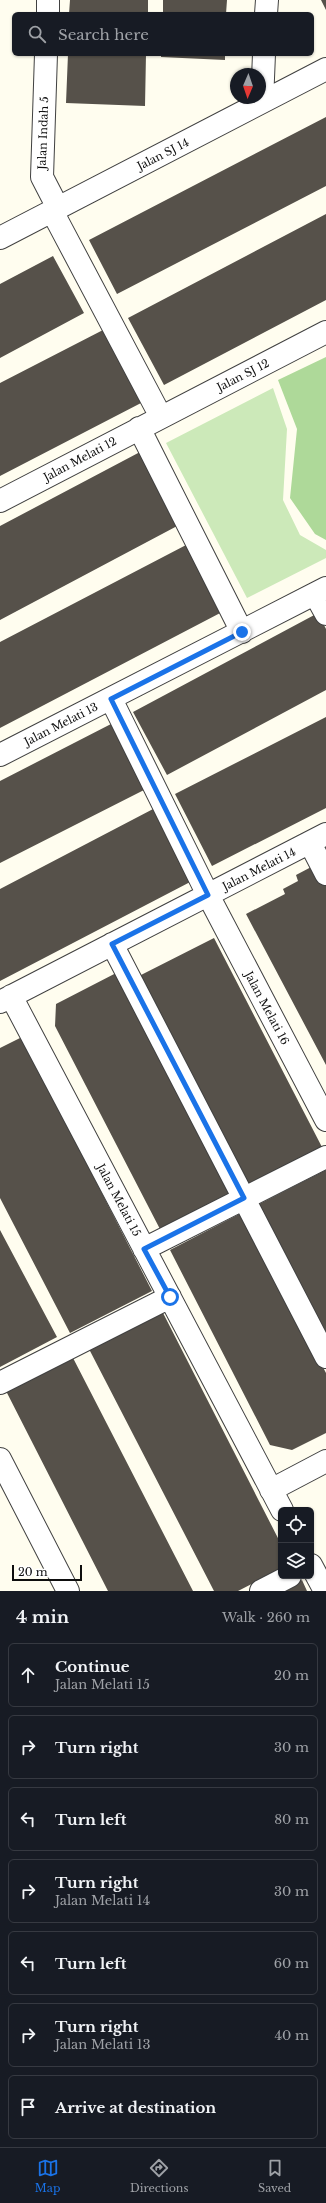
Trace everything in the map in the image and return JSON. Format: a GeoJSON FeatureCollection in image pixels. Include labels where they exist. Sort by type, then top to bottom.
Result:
{"type":"FeatureCollection","features":[{"type":"Feature","properties":{"kind":"street"},"geometry":{"type":"LineString","coordinates":[[48,0],[48,12]]}},
{"type":"Feature","properties":{"kind":"street"},"geometry":{"type":"LineString","coordinates":[[266,12],[267,0]]}},
{"type":"Feature","properties":{"kind":"street","name":"Jalan Indah 5"},"geometry":{"type":"LineString","coordinates":[[46,56],[42,178],[55,210],[160,417]]}},
{"type":"Feature","properties":{"kind":"street"},"geometry":{"type":"LineString","coordinates":[[263,68],[264,56]]}},
{"type":"Feature","properties":{"kind":"street","name":"Jalan SJ 14"},"geometry":{"type":"LineString","coordinates":[[266,100],[326,69]]}},
{"type":"Feature","properties":{"kind":"street","name":"Jalan SJ 14"},"geometry":{"type":"LineString","coordinates":[[0,238],[258,104]]}},
{"type":"Feature","properties":{"kind":"street","name":"Jalan SJ 12"},"geometry":{"type":"LineString","coordinates":[[160,417],[326,332]]}},
{"type":"Feature","properties":{"kind":"street","name":"Jalan Melati 12"},"geometry":{"type":"LineString","coordinates":[[0,501],[160,417]]}},
{"type":"Feature","properties":{"kind":"street"},"geometry":{"type":"LineString","coordinates":[[139,428],[242,632]]}},
{"type":"Feature","properties":{"kind":"street"},"geometry":{"type":"LineString","coordinates":[[321,591],[326,614]]}},
{"type":"Feature","properties":{"kind":"street","name":"Jalan Melati 13"},"geometry":{"type":"LineString","coordinates":[[0,755],[321,591]]}},
{"type":"Feature","properties":{"kind":"street","name":"Jalan Melati 16"},"geometry":{"type":"LineString","coordinates":[[111,699],[208,895],[326,1120]]}},
{"type":"Feature","properties":{"kind":"street"},"geometry":{"type":"LineString","coordinates":[[318,838],[326,874]]}},
{"type":"Feature","properties":{"kind":"street","name":"Jalan Melati 14"},"geometry":{"type":"LineString","coordinates":[[6,999],[318,838]]}},
{"type":"Feature","properties":{"kind":"street"},"geometry":{"type":"LineString","coordinates":[[112,944],[326,1357]]}},
{"type":"Feature","properties":{"kind":"street","name":"Jalan Melati 15"},"geometry":{"type":"LineString","coordinates":[[6,999],[170,1297],[280,1507]]}},
{"type":"Feature","properties":{"kind":"street"},"geometry":{"type":"LineString","coordinates":[[144,1249],[326,1157]]}},
{"type":"Feature","properties":{"kind":"street"},"geometry":{"type":"LineString","coordinates":[[0,1383],[170,1297]]}},
{"type":"Feature","properties":{"kind":"street"},"geometry":{"type":"LineString","coordinates":[[0,1460],[68,1591]]}},
{"type":"Feature","properties":{"kind":"street"},"geometry":{"type":"LineString","coordinates":[[271,1490],[326,1461]]}},
{"type":"Feature","properties":{"kind":"street"},"geometry":{"type":"LineString","coordinates":[[314,1571],[324,1591]]}},
{"type":"Feature","properties":{"kind":"street"},"geometry":{"type":"LineString","coordinates":[[260,1591],[284,1579]]}},
{"type":"Feature","properties":{"kind":"green space"},"geometry":{"type":"Polygon","coordinates":[[[326,357],[326,540],[315,534],[290,498],[297,429],[278,380],[326,357]]]}},
{"type":"Feature","properties":{"kind":"green space"},"geometry":{"type":"Polygon","coordinates":[[[273,388],[287,429],[283,500],[300,535],[326,550],[326,558],[247,598],[166,443],[273,388]]]}},
{"type":"Feature","properties":{"kind":"building"},"geometry":{"type":"Polygon","coordinates":[[[70,0],[148,0],[148,12],[69,12],[70,0]]]}},
{"type":"Feature","properties":{"kind":"building"},"geometry":{"type":"Polygon","coordinates":[[[163,0],[227,0],[226,12],[163,12],[163,0]]]}},
{"type":"Feature","properties":{"kind":"building"},"geometry":{"type":"Polygon","coordinates":[[[321,0],[326,0],[326,10],[321,0]]]}},
{"type":"Feature","properties":{"kind":"building"},"geometry":{"type":"Polygon","coordinates":[[[68,56],[146,56],[145,106],[66,103],[68,56]]]}},
{"type":"Feature","properties":{"kind":"building"},"geometry":{"type":"Polygon","coordinates":[[[225,56],[225,60],[161,57],[225,56]]]}},
{"type":"Feature","properties":{"kind":"building"},"geometry":{"type":"Polygon","coordinates":[[[326,117],[326,186],[117,294],[89,240],[326,117]]]}},
{"type":"Feature","properties":{"kind":"building"},"geometry":{"type":"Polygon","coordinates":[[[326,214],[326,300],[164,385],[128,318],[326,214]]]}},
{"type":"Feature","properties":{"kind":"building"},"geometry":{"type":"Polygon","coordinates":[[[53,256],[84,313],[0,358],[0,284],[53,256]]]}},
{"type":"Feature","properties":{"kind":"building"},"geometry":{"type":"Polygon","coordinates":[[[103,330],[141,403],[0,476],[0,383],[103,330]]]}},
{"type":"Feature","properties":{"kind":"building"},"geometry":{"type":"Polygon","coordinates":[[[140,452],[179,525],[0,620],[0,526],[140,452]]]}},
{"type":"Feature","properties":{"kind":"building"},"geometry":{"type":"Polygon","coordinates":[[[188,544],[224,611],[0,728],[0,642],[188,544]]]}},
{"type":"Feature","properties":{"kind":"building"},"geometry":{"type":"Polygon","coordinates":[[[318,613],[326,629],[326,690],[167,775],[133,712],[318,613]]]}},
{"type":"Feature","properties":{"kind":"building"},"geometry":{"type":"Polygon","coordinates":[[[326,717],[326,808],[212,866],[175,794],[326,717]]]}},
{"type":"Feature","properties":{"kind":"building"},"geometry":{"type":"Polygon","coordinates":[[[111,724],[144,790],[0,863],[0,781],[111,724]]]}},
{"type":"Feature","properties":{"kind":"building"},"geometry":{"type":"Polygon","coordinates":[[[155,808],[194,880],[0,981],[0,889],[155,808]]]}},
{"type":"Feature","properties":{"kind":"building"},"geometry":{"type":"Polygon","coordinates":[[[315,865],[326,886],[326,1065],[246,914],[285,894],[283,889],[298,881],[296,875],[315,865]]]}},
{"type":"Feature","properties":{"kind":"building"},"geometry":{"type":"Polygon","coordinates":[[[214,938],[324,1151],[248,1189],[139,976],[214,938]]]}},
{"type":"Feature","properties":{"kind":"building"},"geometry":{"type":"Polygon","coordinates":[[[120,971],[235,1196],[162,1233],[55,1026],[56,1004],[120,971]]]}},
{"type":"Feature","properties":{"kind":"building"},"geometry":{"type":"Polygon","coordinates":[[[22,1037],[152,1291],[70,1333],[0,1198],[0,1048],[22,1037]]]}},
{"type":"Feature","properties":{"kind":"building"},"geometry":{"type":"Polygon","coordinates":[[[326,1170],[326,1340],[257,1205],[326,1170]]]}},
{"type":"Feature","properties":{"kind":"building"},"geometry":{"type":"Polygon","coordinates":[[[243,1212],[326,1373],[326,1433],[292,1450],[270,1445],[170,1250],[243,1212]]]}},
{"type":"Feature","properties":{"kind":"building"},"geometry":{"type":"Polygon","coordinates":[[[0,1230],[57,1337],[0,1367],[0,1230]]]}},
{"type":"Feature","properties":{"kind":"building"},"geometry":{"type":"Polygon","coordinates":[[[163,1313],[278,1538],[278,1571],[238,1591],[214,1591],[89,1349],[163,1313]]]}},
{"type":"Feature","properties":{"kind":"building"},"geometry":{"type":"Polygon","coordinates":[[[72,1356],[193,1591],[108,1591],[5,1389],[72,1356]]]}},
{"type":"Feature","properties":{"kind":"building"},"geometry":{"type":"Polygon","coordinates":[[[302,1580],[307,1591],[280,1591],[302,1580]]]}},
{"type":"Feature","properties":{"kind":"route"},"geometry":{"type":"LineString","coordinates":[[170,1297],[144,1249],[244,1198],[112,944],[208,895],[111,699],[242,632]]}}]}
